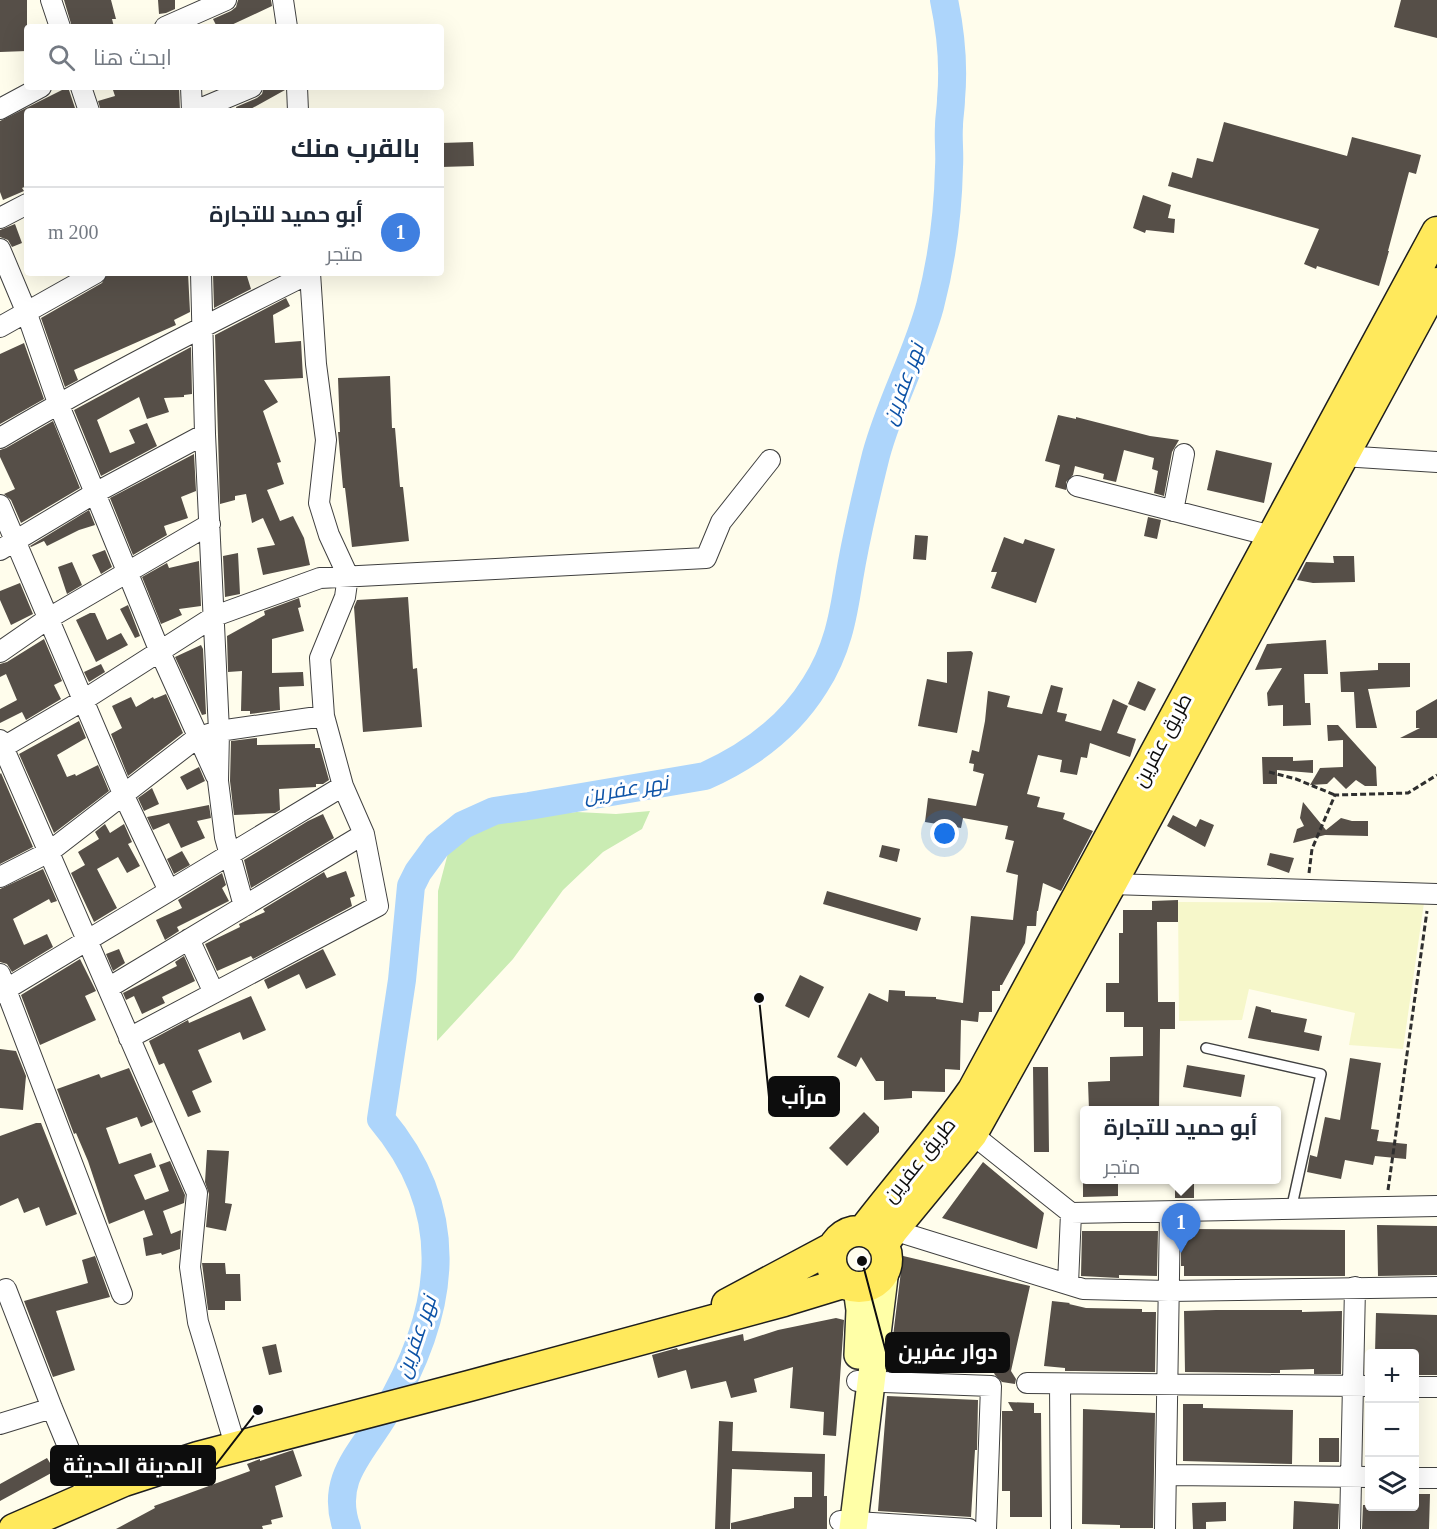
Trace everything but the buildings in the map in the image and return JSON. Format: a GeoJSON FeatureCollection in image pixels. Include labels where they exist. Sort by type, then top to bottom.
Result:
{"type":"FeatureCollection","features":[{"type":"Feature","properties":{"kind":"main road","name":"طريق عفرين"},"geometry":{"type":"LineString","coordinates":[[881,1244],[895,1188],[934,1143],[973,1090],[1437,232]]}},
{"type":"Feature","properties":{"kind":"main road","name":"طريق عفرين"},"geometry":{"type":"LineString","coordinates":[[881,1244],[972,1134],[1437,283]]}},
{"type":"Feature","properties":{"kind":"main road"},"geometry":{"type":"LineString","coordinates":[[685,1327],[832,1248],[845,1235],[853,1232],[881,1244]]}},
{"type":"Feature","properties":{"kind":"main road"},"geometry":{"type":"LineString","coordinates":[[14,1529],[88,1495],[161,1468],[784,1301],[850,1286],[865,1287],[877,1281],[881,1244]]}},
{"type":"Feature","properties":{"kind":"main road"},"geometry":{"type":"LineString","coordinates":[[846,1525],[881,1244]]}},
{"type":"Feature","properties":{"kind":"main road"},"geometry":{"type":"LineString","coordinates":[[832,1248],[830,1264],[833,1272],[850,1286],[860,1311],[865,1381]]}},
{"type":"Feature","properties":{"kind":"street"},"geometry":{"type":"LineString","coordinates":[[51,0],[59,24]]}},
{"type":"Feature","properties":{"kind":"street"},"geometry":{"type":"LineString","coordinates":[[170,24],[187,14],[226,0]]}},
{"type":"Feature","properties":{"kind":"street"},"geometry":{"type":"LineString","coordinates":[[283,0],[286,24]]}},
{"type":"Feature","properties":{"kind":"street"},"geometry":{"type":"LineString","coordinates":[[0,109],[35,90]]}},
{"type":"Feature","properties":{"kind":"street"},"geometry":{"type":"LineString","coordinates":[[82,90],[87,108]]}},
{"type":"Feature","properties":{"kind":"street"},"geometry":{"type":"LineString","coordinates":[[191,90],[193,108]]}},
{"type":"Feature","properties":{"kind":"street"},"geometry":{"type":"LineString","coordinates":[[200,108],[245,90]]}},
{"type":"Feature","properties":{"kind":"street"},"geometry":{"type":"LineString","coordinates":[[297,90],[298,108]]}},
{"type":"Feature","properties":{"kind":"street"},"geometry":{"type":"LineString","coordinates":[[0,218],[24,206]]}},
{"type":"Feature","properties":{"kind":"street"},"geometry":{"type":"LineString","coordinates":[[0,249],[26,311],[58,403],[160,652],[218,781]]}},
{"type":"Feature","properties":{"kind":"street"},"geometry":{"type":"LineString","coordinates":[[0,327],[90,276]]}},
{"type":"Feature","properties":{"kind":"street"},"geometry":{"type":"LineString","coordinates":[[201,276],[219,731],[218,781],[225,837],[244,906]]}},
{"type":"Feature","properties":{"kind":"street"},"geometry":{"type":"LineString","coordinates":[[0,438],[58,403],[304,276]]}},
{"type":"Feature","properties":{"kind":"street"},"geometry":{"type":"LineString","coordinates":[[129,1038],[378,906],[364,834],[342,786],[324,716],[321,658],[345,597],[348,576],[328,535],[319,503],[326,440],[316,364],[310,276]]}},
{"type":"Feature","properties":{"kind":"street"},"geometry":{"type":"LineString","coordinates":[[8,545],[95,493],[206,434]]}},
{"type":"Feature","properties":{"kind":"street"},"geometry":{"type":"LineString","coordinates":[[1173,511],[1184,454]]}},
{"type":"Feature","properties":{"kind":"street"},"geometry":{"type":"LineString","coordinates":[[1342,456],[1437,462]]}},
{"type":"Feature","properties":{"kind":"street"},"geometry":{"type":"LineString","coordinates":[[236,1448],[198,1322],[190,1268],[197,1193],[1,746],[82,701],[215,616],[320,578],[706,558],[721,522],[770,460]]}},
{"type":"Feature","properties":{"kind":"street"},"geometry":{"type":"LineString","coordinates":[[1077,486],[1272,536]]}},
{"type":"Feature","properties":{"kind":"street"},"geometry":{"type":"LineString","coordinates":[[0,505],[8,545],[49,618],[82,701],[169,891]]}},
{"type":"Feature","properties":{"kind":"street"},"geometry":{"type":"LineString","coordinates":[[0,652],[49,618],[210,524]]}},
{"type":"Feature","properties":{"kind":"street"},"geometry":{"type":"LineString","coordinates":[[0,877],[49,852],[198,737],[219,731],[324,716]]}},
{"type":"Feature","properties":{"kind":"street"},"geometry":{"type":"LineString","coordinates":[[122,1294],[2,985],[88,940],[342,786]]}},
{"type":"Feature","properties":{"kind":"street"},"geometry":{"type":"LineString","coordinates":[[108,988],[364,834]]}},
{"type":"Feature","properties":{"kind":"street"},"geometry":{"type":"LineString","coordinates":[[1110,884],[1433,894]]}},
{"type":"Feature","properties":{"kind":"street"},"geometry":{"type":"LineString","coordinates":[[189,939],[213,993]]}},
{"type":"Feature","properties":{"kind":"street"},"geometry":{"type":"LineString","coordinates":[[972,1134],[1071,1213],[1437,1206]]}},
{"type":"Feature","properties":{"kind":"street"},"geometry":{"type":"LineString","coordinates":[[1165,1529],[1170,1212]]}},
{"type":"Feature","properties":{"kind":"street"},"geometry":{"type":"LineString","coordinates":[[1068,1284],[1071,1213]]}},
{"type":"Feature","properties":{"kind":"street"},"geometry":{"type":"LineString","coordinates":[[881,1244],[1083,1289],[1169,1291],[1437,1287]]}},
{"type":"Feature","properties":{"kind":"street"},"geometry":{"type":"LineString","coordinates":[[1350,1529],[1360,1477],[1361,1385],[1355,1287]]}},
{"type":"Feature","properties":{"kind":"street"},"geometry":{"type":"LineString","coordinates":[[6,1289],[88,1495]]}},
{"type":"Feature","properties":{"kind":"street"},"geometry":{"type":"LineString","coordinates":[[865,1381],[991,1386],[986,1529]]}},
{"type":"Feature","properties":{"kind":"street"},"geometry":{"type":"LineString","coordinates":[[1027,1383],[1361,1385]]}},
{"type":"Feature","properties":{"kind":"street"},"geometry":{"type":"LineString","coordinates":[[1060,1384],[1061,1529]]}},
{"type":"Feature","properties":{"kind":"street"},"geometry":{"type":"LineString","coordinates":[[1419,1387],[1437,1387]]}},
{"type":"Feature","properties":{"kind":"street"},"geometry":{"type":"LineString","coordinates":[[0,1424],[52,1408]]}},
{"type":"Feature","properties":{"kind":"street"},"geometry":{"type":"LineString","coordinates":[[1166,1475],[1360,1477]]}},
{"type":"Feature","properties":{"kind":"street"},"geometry":{"type":"LineString","coordinates":[[1419,1478],[1437,1478]]}},
{"type":"Feature","properties":{"kind":"street"},"geometry":{"type":"LineString","coordinates":[[846,1525],[969,1529]]}},
{"type":"Feature","properties":{"kind":"lane"},"geometry":{"type":"LineString","coordinates":[[1206,1048],[1321,1074],[1291,1210]]}},
{"type":"Feature","properties":{"kind":"path"},"geometry":{"type":"LineString","coordinates":[[1269,772],[1296,779],[1335,795],[1408,794],[1437,775]]}},
{"type":"Feature","properties":{"kind":"path"},"geometry":{"type":"LineString","coordinates":[[1307,890],[1312,849],[1335,795]]}},
{"type":"Feature","properties":{"kind":"path"},"geometry":{"type":"LineString","coordinates":[[1385,1206],[1433,894]]}},
{"type":"Feature","properties":{"kind":"green space"},"geometry":{"type":"Polygon","coordinates":[[[650,811],[642,829],[603,852],[563,890],[513,959],[437,1041],[438,891],[448,853],[479,822],[577,812],[616,814],[650,811]]]}},
{"type":"Feature","properties":{"kind":"green space"},"geometry":{"type":"Polygon","coordinates":[[[1178,902],[1424,903],[1403,1049],[1349,1045],[1355,1013],[1249,989],[1242,1020],[1179,1021],[1178,902]]]}},
{"type":"Feature","properties":{"kind":"waterway","name":"نهر عفرين"},"geometry":{"type":"LineString","coordinates":[[347,1529],[342,1495],[345,1481],[358,1454],[385,1414],[421,1339],[431,1301],[436,1264],[433,1227],[424,1191],[407,1155],[381,1119],[402,980],[411,886],[437,846],[463,825],[494,811],[705,776],[722,768],[753,749],[781,727],[805,700],[823,672],[838,634],[876,455],[888,417],[918,343],[938,271],[947,202],[952,74],[950,37],[944,0]]}},
{"type":"Feature","properties":{"kind":"place","name":"مرآب"},"geometry":{"type":"Point","coordinates":[759,998]}},
{"type":"Feature","properties":{"kind":"place","name":"أبو حميد للتجارة"},"geometry":{"type":"Point","coordinates":[1181,1253]}},
{"type":"Feature","properties":{"kind":"place","name":"دوار عفرين"},"geometry":{"type":"Point","coordinates":[862,1261]}},
{"type":"Feature","properties":{"kind":"place","name":"المدينة الحديثة"},"geometry":{"type":"Point","coordinates":[258,1410]}}]}
